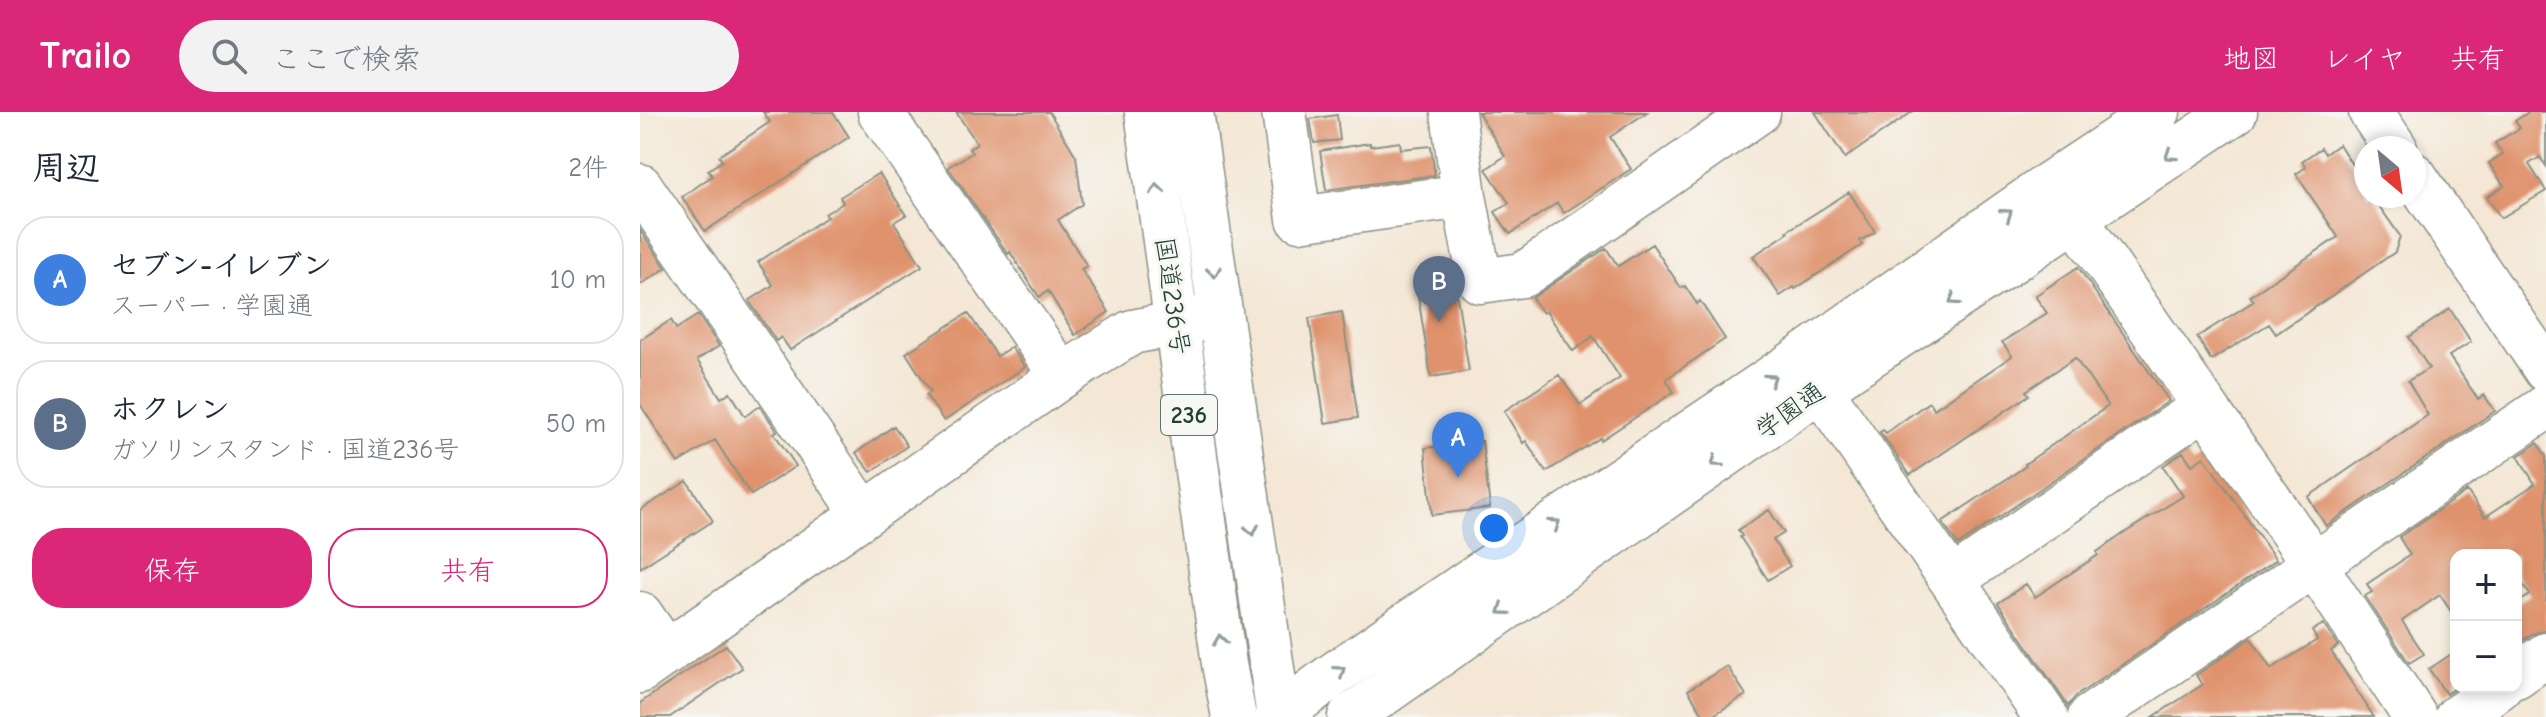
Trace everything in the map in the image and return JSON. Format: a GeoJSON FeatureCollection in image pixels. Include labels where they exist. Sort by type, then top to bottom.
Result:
{"type":"FeatureCollection","features":[{"type":"Feature","properties":{"kind":"main road"},"geometry":{"type":"LineString","coordinates":[[880,112],[1062,376]]}},
{"type":"Feature","properties":{"kind":"main road","name":"国道236号"},"geometry":{"type":"LineString","coordinates":[[1147,112],[1234,717]]}},
{"type":"Feature","properties":{"kind":"main road","name":"国道236号"},"geometry":{"type":"LineString","coordinates":[[1191,112],[1278,716]]}},
{"type":"Feature","properties":{"kind":"main road"},"geometry":{"type":"LineString","coordinates":[[1284,112],[1299,219],[1464,196]]}},
{"type":"Feature","properties":{"kind":"main road"},"geometry":{"type":"LineString","coordinates":[[1453,112],[1480,281],[1523,275],[1758,112]]}},
{"type":"Feature","properties":{"kind":"main road","name":"学園通"},"geometry":{"type":"LineString","coordinates":[[1278,716],[1468,582],[1791,365],[2158,112]]}},
{"type":"Feature","properties":{"kind":"main road","name":"学園通"},"geometry":{"type":"LineString","coordinates":[[1350,717],[1820,389],[2235,112]]}},
{"type":"Feature","properties":{"kind":"main road"},"geometry":{"type":"LineString","coordinates":[[2371,112],[2387,136]]}},
{"type":"Feature","properties":{"kind":"main road"},"geometry":{"type":"LineString","coordinates":[[2051,183],[2314,564],[2415,717]]}},
{"type":"Feature","properties":{"kind":"main road"},"geometry":{"type":"LineString","coordinates":[[640,186],[864,514]]}},
{"type":"Feature","properties":{"kind":"main road"},"geometry":{"type":"LineString","coordinates":[[2426,193],[2546,370]]}},
{"type":"Feature","properties":{"kind":"main road"},"geometry":{"type":"LineString","coordinates":[[640,614],[654,662],[1062,376],[1132,332],[1221,315]]}},
{"type":"Feature","properties":{"kind":"main road"},"geometry":{"type":"LineString","coordinates":[[1820,389],[2046,717]]}},
{"type":"Feature","properties":{"kind":"main road"},"geometry":{"type":"LineString","coordinates":[[1952,580],[2204,407]]}},
{"type":"Feature","properties":{"kind":"main road"},"geometry":{"type":"LineString","coordinates":[[2090,717],[2546,407]]}},
{"type":"Feature","properties":{"kind":"main road"},"geometry":{"type":"LineString","coordinates":[[2522,672],[2546,655]]}},
{"type":"Feature","properties":{"kind":"main road"},"geometry":{"type":"LineString","coordinates":[[2457,717],[2491,693]]}},
{"type":"Feature","properties":{"kind":"building"},"geometry":{"type":"Polygon","coordinates":[[[763,112],[833,112],[849,137],[705,231],[682,197],[712,176],[708,170],[722,161],[719,156],[770,122],[763,112]]]}},
{"type":"Feature","properties":{"kind":"building"},"geometry":{"type":"Polygon","coordinates":[[[956,112],[1049,112],[1076,156],[1082,204],[1058,220],[1087,266],[1081,269],[1109,312],[1075,335],[1048,291],[1039,297],[948,167],[972,153],[969,149],[977,143],[956,112]]]}},
{"type":"Feature","properties":{"kind":"building"},"geometry":{"type":"Polygon","coordinates":[[[1478,112],[1647,112],[1610,137],[1631,169],[1564,213],[1557,203],[1510,234],[1495,212],[1509,203],[1486,169],[1505,156],[1478,112]]]}},
{"type":"Feature","properties":{"kind":"building"},"geometry":{"type":"Polygon","coordinates":[[[1815,112],[1912,112],[1845,158],[1815,112]]]}},
{"type":"Feature","properties":{"kind":"building"},"geometry":{"type":"Polygon","coordinates":[[[2529,112],[2546,112],[2546,166],[2540,157],[2529,164],[2546,191],[2501,218],[2487,197],[2504,186],[2489,163],[2503,154],[2495,143],[2520,128],[2515,121],[2529,112]]]}},
{"type":"Feature","properties":{"kind":"building"},"geometry":{"type":"Polygon","coordinates":[[[1337,115],[1340,140],[1314,143],[1310,119],[1337,115]]]}},
{"type":"Feature","properties":{"kind":"building"},"geometry":{"type":"Polygon","coordinates":[[[1400,142],[1401,149],[1431,146],[1435,175],[1326,190],[1320,151],[1400,142]]]}},
{"type":"Feature","properties":{"kind":"building"},"geometry":{"type":"Polygon","coordinates":[[[2339,144],[2354,168],[2354,208],[2380,208],[2400,236],[2395,252],[2276,334],[2269,324],[2211,360],[2197,337],[2254,301],[2250,296],[2338,237],[2296,174],[2306,167],[2302,161],[2321,148],[2325,154],[2339,144]]]}},
{"type":"Feature","properties":{"kind":"building"},"geometry":{"type":"Polygon","coordinates":[[[879,173],[906,215],[894,222],[922,266],[790,350],[781,337],[776,341],[749,301],[773,285],[758,262],[827,217],[825,214],[843,203],[840,197],[879,173]]]}},
{"type":"Feature","properties":{"kind":"building"},"geometry":{"type":"Polygon","coordinates":[[[1849,192],[1875,232],[1860,241],[1862,245],[1780,296],[1753,256],[1849,192]]]}},
{"type":"Feature","properties":{"kind":"building"},"geometry":{"type":"Polygon","coordinates":[[[640,230],[666,268],[640,285],[640,230]]]}},
{"type":"Feature","properties":{"kind":"building"},"geometry":{"type":"Polygon","coordinates":[[[1652,244],[1681,288],[1685,286],[1697,304],[1700,301],[1725,339],[1666,379],[1674,392],[1546,472],[1526,441],[1523,443],[1504,411],[1559,375],[1580,405],[1620,378],[1593,336],[1573,351],[1546,311],[1543,313],[1532,298],[1606,248],[1618,266],[1652,244]]]}},
{"type":"Feature","properties":{"kind":"building"},"geometry":{"type":"Polygon","coordinates":[[[2078,267],[2169,401],[1958,545],[1942,522],[2108,406],[2075,358],[2026,391],[2029,395],[1910,475],[1880,432],[1883,430],[1886,433],[1929,402],[1934,409],[2012,356],[2002,342],[2047,313],[2035,296],[2078,267]]]}},
{"type":"Feature","properties":{"kind":"building"},"geometry":{"type":"Polygon","coordinates":[[[1453,271],[1469,371],[1431,377],[1415,277],[1453,271]]]}},
{"type":"Feature","properties":{"kind":"building"},"geometry":{"type":"Polygon","coordinates":[[[2450,309],[2471,342],[2449,356],[2478,399],[2484,395],[2495,411],[2326,526],[2308,497],[2428,415],[2408,381],[2429,368],[2409,337],[2450,309]]]}},
{"type":"Feature","properties":{"kind":"building"},"geometry":{"type":"Polygon","coordinates":[[[1342,312],[1358,418],[1325,423],[1309,318],[1342,312]]]}},
{"type":"Feature","properties":{"kind":"building"},"geometry":{"type":"Polygon","coordinates":[[[968,313],[997,356],[1011,347],[1025,367],[944,421],[926,395],[931,392],[906,353],[968,313]]]}},
{"type":"Feature","properties":{"kind":"building"},"geometry":{"type":"Polygon","coordinates":[[[698,315],[719,346],[697,360],[721,398],[730,392],[745,416],[760,406],[796,466],[751,495],[715,440],[678,463],[640,404],[640,340],[671,320],[676,329],[698,315]]]}},
{"type":"Feature","properties":{"kind":"building"},"geometry":{"type":"Polygon","coordinates":[[[894,426],[907,446],[871,472],[856,453],[894,426]]]}},
{"type":"Feature","properties":{"kind":"building"},"geometry":{"type":"Polygon","coordinates":[[[1482,441],[1490,508],[1432,515],[1425,448],[1482,441]]]}},
{"type":"Feature","properties":{"kind":"building"},"geometry":{"type":"Polygon","coordinates":[[[2538,443],[2546,456],[2546,630],[2522,641],[2522,600],[2530,595],[2522,583],[2522,549],[2450,549],[2450,610],[2440,595],[2402,621],[2424,654],[2409,663],[2365,596],[2372,592],[2367,584],[2410,555],[2399,537],[2467,491],[2485,517],[2535,484],[2518,456],[2538,443]]]}},
{"type":"Feature","properties":{"kind":"building"},"geometry":{"type":"Polygon","coordinates":[[[2183,452],[2192,465],[2204,457],[2276,560],[2076,696],[2068,706],[1998,603],[2026,584],[2035,597],[2183,496],[2163,466],[2183,452]]]}},
{"type":"Feature","properties":{"kind":"building"},"geometry":{"type":"Polygon","coordinates":[[[687,481],[713,521],[640,568],[640,510],[687,481]]]}},
{"type":"Feature","properties":{"kind":"building"},"geometry":{"type":"Polygon","coordinates":[[[1769,510],[1784,533],[1773,540],[1790,566],[1768,580],[1738,530],[1769,510]]]}},
{"type":"Feature","properties":{"kind":"building"},"geometry":{"type":"Polygon","coordinates":[[[2323,624],[2338,646],[2331,651],[2374,717],[2153,717],[2202,685],[2196,675],[2251,638],[2271,669],[2317,640],[2312,631],[2323,624]]]}},
{"type":"Feature","properties":{"kind":"building"},"geometry":{"type":"Polygon","coordinates":[[[726,645],[742,668],[670,717],[640,717],[640,703],[726,645]]]}},
{"type":"Feature","properties":{"kind":"building"},"geometry":{"type":"Polygon","coordinates":[[[2450,655],[2450,691],[2446,694],[2429,669],[2450,655]]]}},
{"type":"Feature","properties":{"kind":"building"},"geometry":{"type":"Polygon","coordinates":[[[1727,666],[1746,695],[1705,717],[1688,690],[1727,666]]]}},
{"type":"Feature","properties":{"kind":"place","name":"ホクレン"},"geometry":{"type":"Point","coordinates":[1439,322]}},
{"type":"Feature","properties":{"kind":"place","name":"セブン-イレブン"},"geometry":{"type":"Point","coordinates":[1458,478]}}]}
